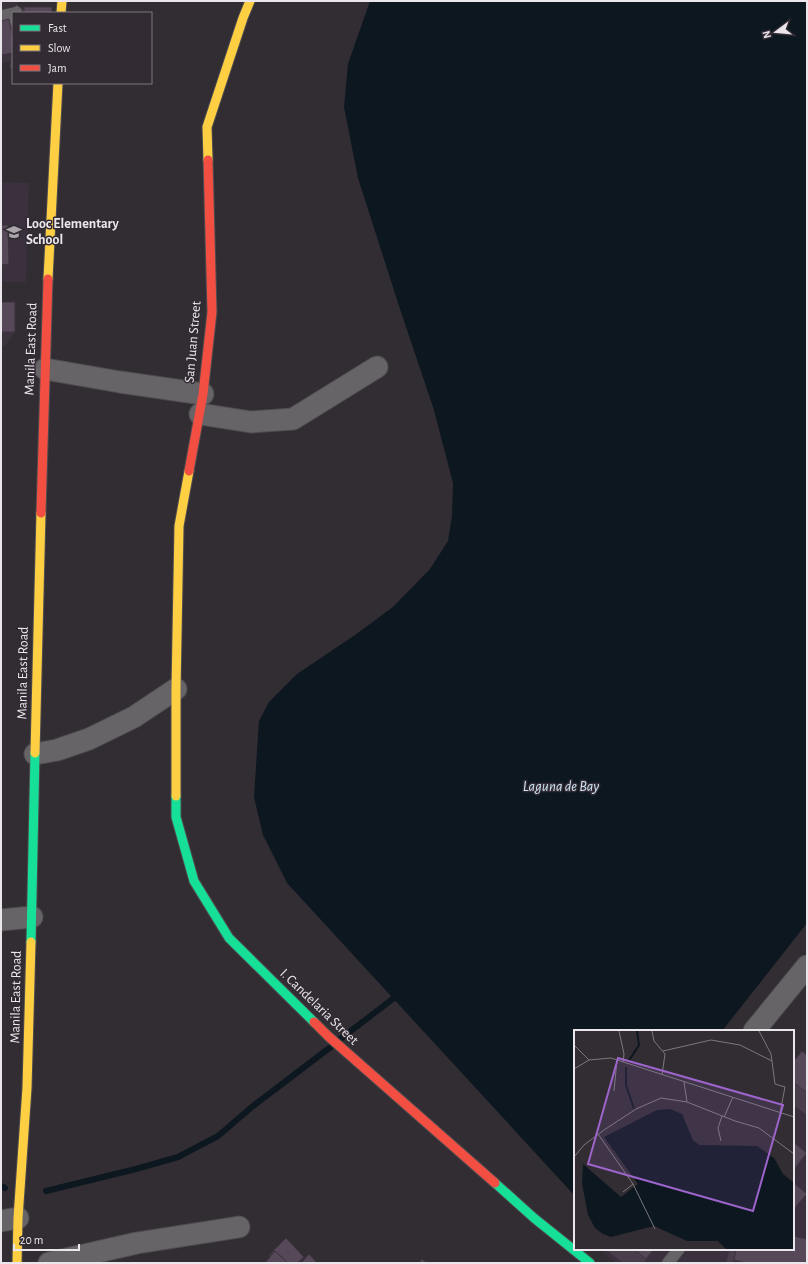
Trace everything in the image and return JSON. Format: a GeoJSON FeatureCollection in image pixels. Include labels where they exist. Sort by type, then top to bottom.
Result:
{"type":"FeatureCollection","features":[{"type":"Feature","properties":{"kind":"street","name":"San Juan Street"},"geometry":{"type":"LineString","coordinates":[[176,689],[180,526],[201,404],[212,312],[207,127],[250,1]]}},
{"type":"Feature","properties":{"kind":"street"},"geometry":{"type":"LineString","coordinates":[[1,17],[12,16]]}},
{"type":"Feature","properties":{"kind":"street","name":"Manila East Road"},"geometry":{"type":"LineString","coordinates":[[17,1263],[9,1220],[28,1088],[45,369],[50,217],[58,84]]}},
{"type":"Feature","properties":{"kind":"street"},"geometry":{"type":"LineString","coordinates":[[45,369],[120,382],[201,404],[251,422],[293,419],[377,366]]}},
{"type":"Feature","properties":{"kind":"street"},"geometry":{"type":"LineString","coordinates":[[35,754],[57,750],[89,739],[134,717],[176,689]]}},
{"type":"Feature","properties":{"kind":"street","name":"I. Candelaria Street"},"geometry":{"type":"LineString","coordinates":[[176,689],[176,817],[194,881],[229,938],[349,1055],[528,1213],[574,1249]]}},
{"type":"Feature","properties":{"kind":"street"},"geometry":{"type":"LineString","coordinates":[[1,920],[32,917]]}},
{"type":"Feature","properties":{"kind":"street"},"geometry":{"type":"LineString","coordinates":[[755,1030],[807,966]]}},
{"type":"Feature","properties":{"kind":"street"},"geometry":{"type":"LineString","coordinates":[[50,1263],[137,1243],[239,1227]]}},
{"type":"Feature","properties":{"kind":"lane"},"geometry":{"type":"LineString","coordinates":[[668,1263],[678,1250]]}},
{"type":"Feature","properties":{"kind":"shaded area","name":"Looc Elementary School"},"geometry":{"type":"Polygon","coordinates":[[[1,182],[29,183],[26,282],[1,282],[1,182]]]}},
{"type":"Feature","properties":{"kind":"shaded area"},"geometry":{"type":"Polygon","coordinates":[[[794,1059],[807,1067],[807,1263],[616,1263],[600,1250],[794,1250],[794,1059]]]}},
{"type":"Feature","properties":{"kind":"water","name":"Laguna de Bay"},"geometry":{"type":"Polygon","coordinates":[[[370,1],[807,1],[807,923],[723,1030],[574,1030],[574,1195],[287,883],[263,835],[254,797],[259,721],[269,702],[297,674],[355,635],[393,607],[430,569],[448,541],[452,516],[453,483],[434,410],[358,178],[344,107],[348,64],[370,1]]]}},
{"type":"Feature","properties":{"kind":"building"},"geometry":{"type":"Polygon","coordinates":[[[24,7],[52,7],[52,12],[24,12],[24,7]]]}},
{"type":"Feature","properties":{"kind":"building"},"geometry":{"type":"Polygon","coordinates":[[[9,19],[12,35],[12,53],[1,55],[1,21],[9,19]]]}},
{"type":"Feature","properties":{"kind":"building"},"geometry":{"type":"Polygon","coordinates":[[[1,225],[8,225],[9,264],[1,265],[1,225]]]}},
{"type":"Feature","properties":{"kind":"building"},"geometry":{"type":"Polygon","coordinates":[[[1,302],[15,302],[15,332],[1,332],[1,302]]]}},
{"type":"Feature","properties":{"kind":"building"},"geometry":{"type":"Polygon","coordinates":[[[802,1051],[807,1055],[807,1093],[794,1083],[794,1061],[802,1051]]]}},
{"type":"Feature","properties":{"kind":"building"},"geometry":{"type":"Polygon","coordinates":[[[794,1143],[807,1153],[796,1167],[794,1166],[794,1143]]]}},
{"type":"Feature","properties":{"kind":"building"},"geometry":{"type":"Polygon","coordinates":[[[794,1183],[807,1194],[794,1209],[794,1183]]]}},
{"type":"Feature","properties":{"kind":"building"},"geometry":{"type":"Polygon","coordinates":[[[794,1236],[807,1239],[807,1263],[746,1263],[734,1260],[736,1250],[794,1250],[794,1236]]]}},
{"type":"Feature","properties":{"kind":"building"},"geometry":{"type":"Polygon","coordinates":[[[286,1238],[304,1257],[297,1263],[288,1263],[275,1251],[273,1251],[286,1238]]]}},
{"type":"Feature","properties":{"kind":"building"},"geometry":{"type":"Polygon","coordinates":[[[635,1250],[653,1250],[646,1259],[635,1250]]]}},
{"type":"Feature","properties":{"kind":"building"},"geometry":{"type":"Polygon","coordinates":[[[275,1251],[288,1263],[265,1263],[275,1251]]]}},
{"type":"Feature","properties":{"kind":"building"},"geometry":{"type":"Polygon","coordinates":[[[309,1254],[317,1263],[301,1263],[309,1254]]]}},
{"type":"Feature","properties":{"kind":"building"},"geometry":{"type":"Polygon","coordinates":[[[422,1259],[427,1263],[419,1263],[422,1259]]]}},
{"type":"Feature","properties":{"kind":"waterway"},"geometry":{"type":"LineString","coordinates":[[339,1040],[394,998]]}},
{"type":"Feature","properties":{"kind":"waterway"},"geometry":{"type":"LineString","coordinates":[[46,1191],[178,1157],[218,1136],[253,1106],[332,1046]]}},
{"type":"Feature","properties":{"kind":"waterway"},"geometry":{"type":"LineString","coordinates":[[1,1186],[5,1188]]}},
{"type":"Feature","properties":{"kind":"traffic: fast"},"geometry":{"type":"LineString","coordinates":[[31,942],[35,753]]}},
{"type":"Feature","properties":{"kind":"traffic: fast"},"geometry":{"type":"LineString","coordinates":[[176,796],[176,817],[194,881],[229,938],[314,1022]]}},
{"type":"Feature","properties":{"kind":"traffic: fast"},"geometry":{"type":"LineString","coordinates":[[495,1183],[534,1218],[590,1263]]}},
{"type":"Feature","properties":{"kind":"traffic: slow"},"geometry":{"type":"LineString","coordinates":[[61,12],[62,1]]}},
{"type":"Feature","properties":{"kind":"traffic: slow"},"geometry":{"type":"LineString","coordinates":[[208,160],[207,127],[250,1]]}},
{"type":"Feature","properties":{"kind":"traffic: slow"},"geometry":{"type":"LineString","coordinates":[[48,279],[58,84]]}},
{"type":"Feature","properties":{"kind":"traffic: slow"},"geometry":{"type":"LineString","coordinates":[[176,796],[179,526],[189,471]]}},
{"type":"Feature","properties":{"kind":"traffic: slow"},"geometry":{"type":"LineString","coordinates":[[35,753],[41,513]]}},
{"type":"Feature","properties":{"kind":"traffic: slow"},"geometry":{"type":"LineString","coordinates":[[17,1263],[18,1218],[27,1088],[31,942]]}},
{"type":"Feature","properties":{"kind":"traffic: jam"},"geometry":{"type":"LineString","coordinates":[[189,471],[203,394],[212,312],[208,160]]}},
{"type":"Feature","properties":{"kind":"traffic: jam"},"geometry":{"type":"LineString","coordinates":[[41,513],[48,279]]}},
{"type":"Feature","properties":{"kind":"traffic: jam"},"geometry":{"type":"LineString","coordinates":[[314,1022],[495,1183]]}},
{"type":"Feature","properties":{"kind":"place","name":"Looc Elementary School"},"geometry":{"type":"Point","coordinates":[14,232]}}]}
